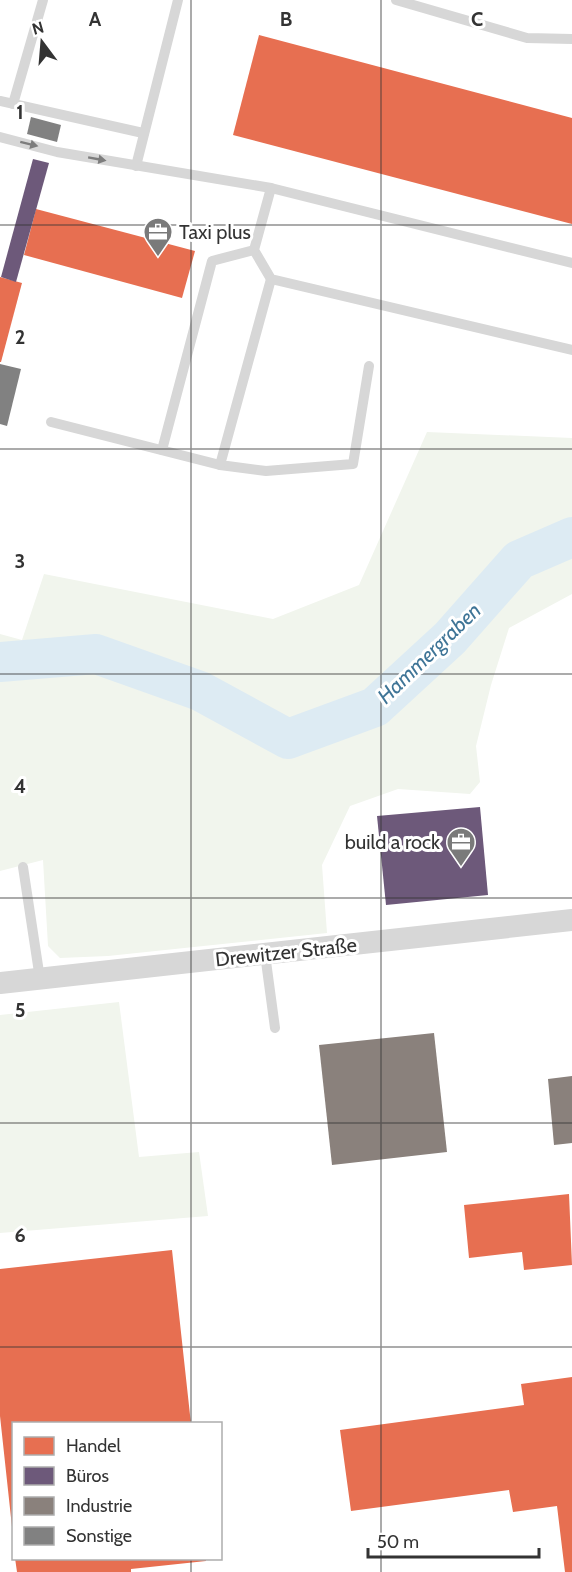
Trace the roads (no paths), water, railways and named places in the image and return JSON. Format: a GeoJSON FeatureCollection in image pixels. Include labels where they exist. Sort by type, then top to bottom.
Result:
{"type":"FeatureCollection","features":[{"type":"Feature","properties":{"kind":"street","name":"Drewitzer Straße"},"geometry":{"type":"LineString","coordinates":[[0,983],[572,920]]}},
{"type":"Feature","properties":{"kind":"lane"},"geometry":{"type":"LineString","coordinates":[[13,104],[43,0]]}},
{"type":"Feature","properties":{"kind":"lane"},"geometry":{"type":"LineString","coordinates":[[136,166],[178,0]]}},
{"type":"Feature","properties":{"kind":"lane"},"geometry":{"type":"LineString","coordinates":[[396,0],[527,38],[572,39]]}},
{"type":"Feature","properties":{"kind":"lane"},"geometry":{"type":"LineString","coordinates":[[0,101],[143,132]]}},
{"type":"Feature","properties":{"kind":"lane"},"geometry":{"type":"LineString","coordinates":[[0,137],[57,152],[271,188],[572,262]]}},
{"type":"Feature","properties":{"kind":"lane"},"geometry":{"type":"LineString","coordinates":[[271,188],[254,250],[272,279],[572,350]]}},
{"type":"Feature","properties":{"kind":"lane"},"geometry":{"type":"LineString","coordinates":[[162,450],[212,261],[254,250]]}},
{"type":"Feature","properties":{"kind":"lane"},"geometry":{"type":"LineString","coordinates":[[220,465],[272,279]]}},
{"type":"Feature","properties":{"kind":"lane"},"geometry":{"type":"LineString","coordinates":[[51,422],[220,465],[266,471],[353,464],[369,366]]}},
{"type":"Feature","properties":{"kind":"lane"},"geometry":{"type":"LineString","coordinates":[[23,867],[40,979]]}},
{"type":"Feature","properties":{"kind":"lane"},"geometry":{"type":"LineString","coordinates":[[265,954],[275,1028]]}},
{"type":"Feature","properties":{"kind":"waterway","name":"Hammergraben"},"geometry":{"type":"LineString","coordinates":[[0,662],[96,654],[200,691],[288,739],[375,707],[450,638],[519,560],[572,537]]}},
{"type":"Feature","properties":{"kind":"place","name":"Taxi plus"},"geometry":{"type":"Point","coordinates":[158,258]}},
{"type":"Feature","properties":{"kind":"place","name":"build a rock"},"geometry":{"type":"Point","coordinates":[461,868]}}]}
